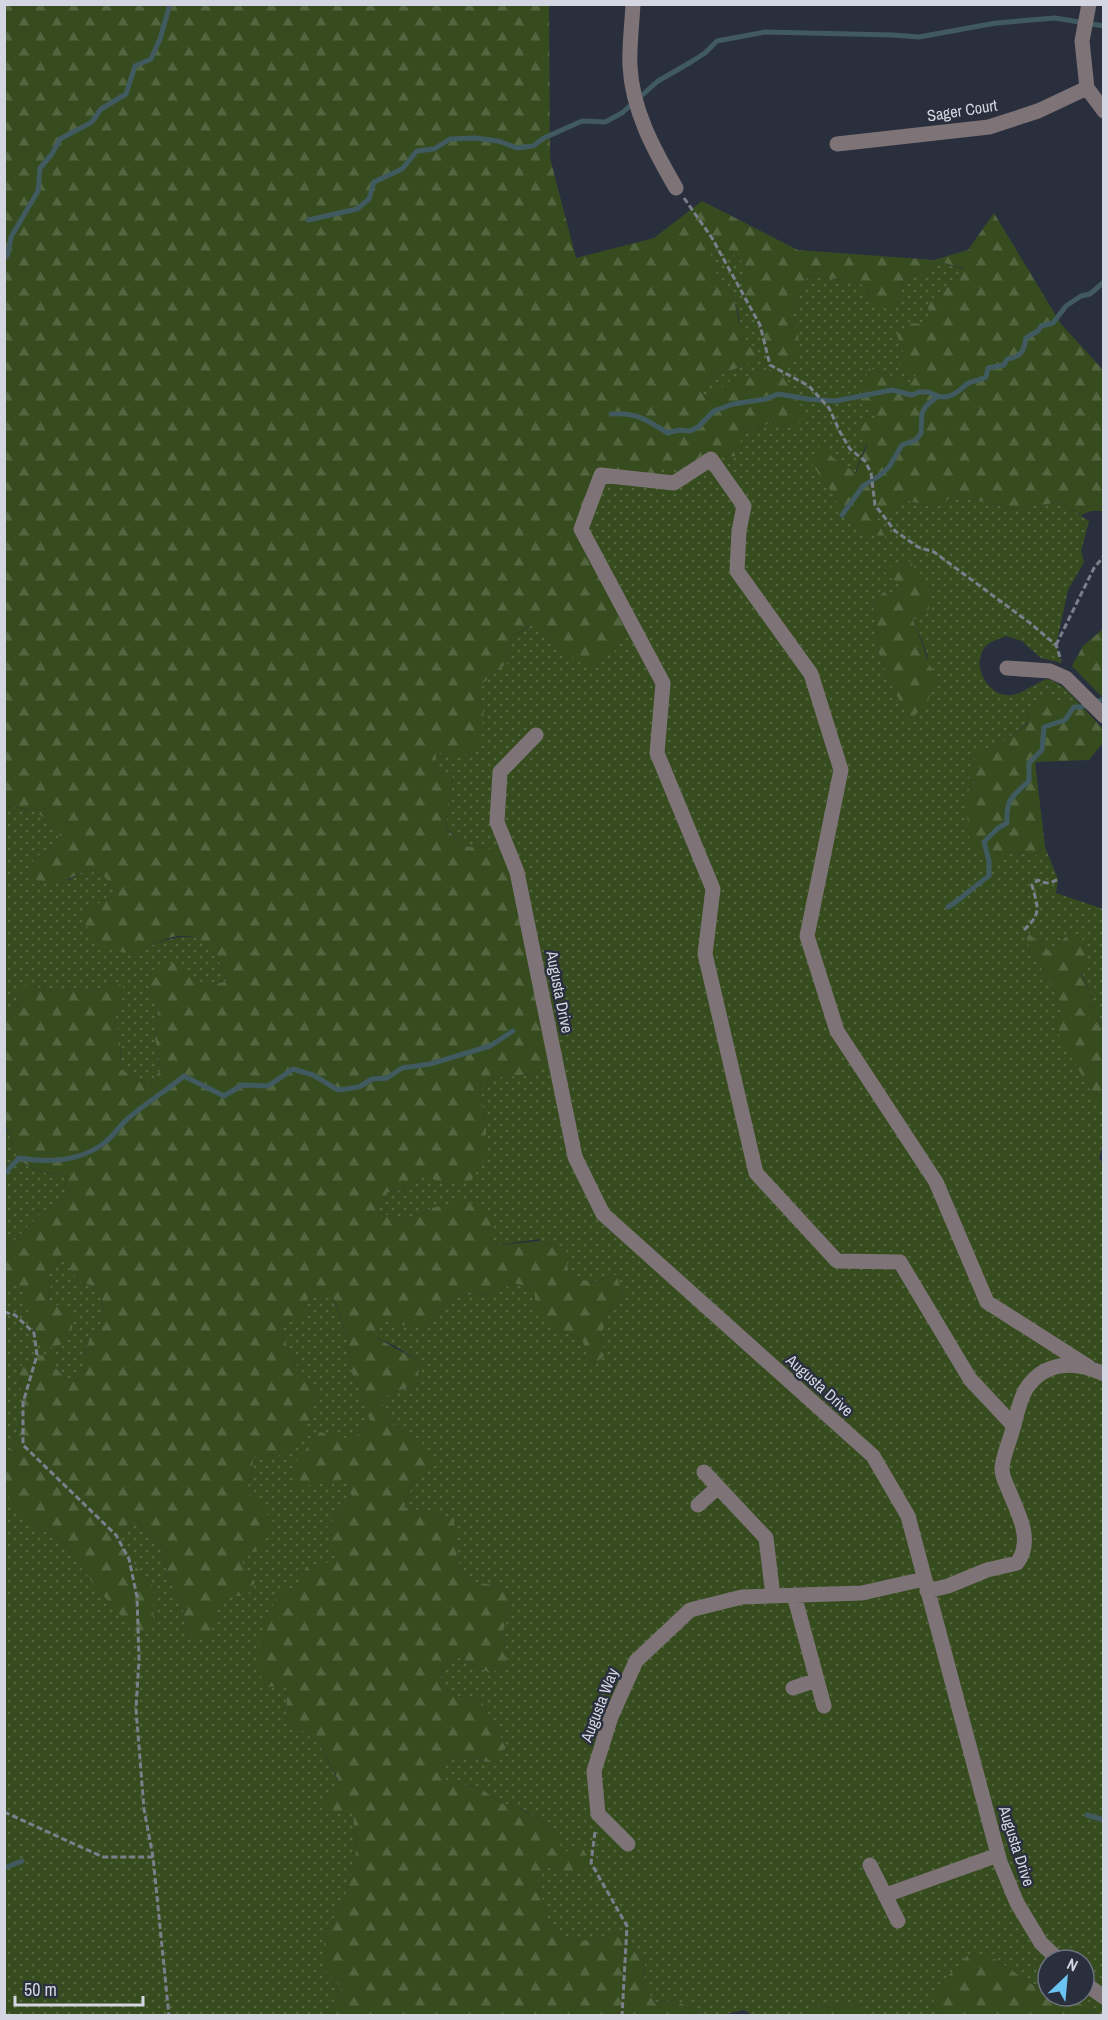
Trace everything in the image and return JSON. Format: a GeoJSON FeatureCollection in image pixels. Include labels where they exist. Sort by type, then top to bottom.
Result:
{"type":"FeatureCollection","features":[{"type":"Feature","properties":{"kind":"street"},"geometry":{"type":"LineString","coordinates":[[633,4],[630,66],[638,110],[655,151],[676,188]]}},
{"type":"Feature","properties":{"kind":"street"},"geometry":{"type":"LineString","coordinates":[[1089,4],[1082,40],[1087,88],[1104,111]]}},
{"type":"Feature","properties":{"kind":"street","name":"Sager Court"},"geometry":{"type":"LineString","coordinates":[[837,144],[989,127],[1038,111],[1087,88]]}},
{"type":"Feature","properties":{"kind":"street"},"geometry":{"type":"LineString","coordinates":[[1014,1426],[970,1379],[900,1262],[837,1261],[756,1173],[705,954],[713,889],[657,753],[663,683],[581,529],[601,475],[674,483],[711,459],[744,506],[739,531],[736,571],[811,674],[841,770],[807,936],[837,1031],[936,1182],[987,1302],[1104,1374]]}},
{"type":"Feature","properties":{"kind":"street"},"geometry":{"type":"LineString","coordinates":[[1007,668],[1050,671],[1066,678],[1102,714]]}},
{"type":"Feature","properties":{"kind":"street","name":"Augusta Drive"},"geometry":{"type":"LineString","coordinates":[[536,735],[500,772],[497,822],[518,872],[574,1157],[603,1214],[873,1456],[908,1516],[998,1855],[1017,1903],[1046,1948]]}},
{"type":"Feature","properties":{"kind":"street","name":"Augusta Way"},"geometry":{"type":"LineString","coordinates":[[598,1814],[594,1771],[610,1717],[636,1661],[690,1610],[742,1597],[862,1593],[925,1585],[948,1586],[987,1570],[1017,1563],[1023,1554],[1022,1523],[1001,1470],[1018,1408],[1026,1390],[1035,1378],[1058,1365],[1089,1366]]}},
{"type":"Feature","properties":{"kind":"street"},"geometry":{"type":"LineString","coordinates":[[704,1472],[766,1538],[773,1596]]}},
{"type":"Feature","properties":{"kind":"street"},"geometry":{"type":"LineString","coordinates":[[698,1505],[718,1487]]}},
{"type":"Feature","properties":{"kind":"street"},"geometry":{"type":"LineString","coordinates":[[794,1595],[824,1706]]}},
{"type":"Feature","properties":{"kind":"street"},"geometry":{"type":"LineString","coordinates":[[793,1688],[817,1680]]}},
{"type":"Feature","properties":{"kind":"street"},"geometry":{"type":"LineString","coordinates":[[598,1814],[628,1844]]}},
{"type":"Feature","properties":{"kind":"street"},"geometry":{"type":"LineString","coordinates":[[886,1895],[998,1855]]}},
{"type":"Feature","properties":{"kind":"street"},"geometry":{"type":"LineString","coordinates":[[870,1865],[898,1920]]}},
{"type":"Feature","properties":{"kind":"path"},"geometry":{"type":"LineString","coordinates":[[676,188],[712,238],[760,326],[770,365],[809,386],[829,408],[850,449],[865,461],[872,473],[874,505],[895,531],[918,547],[934,552],[1056,645],[1062,663],[1059,675]]}},
{"type":"Feature","properties":{"kind":"path"},"geometry":{"type":"LineString","coordinates":[[1056,645],[1094,568],[1104,556]]}},
{"type":"Feature","properties":{"kind":"path"},"geometry":{"type":"LineString","coordinates":[[1024,930],[1036,919],[1038,909],[1032,885],[1038,880],[1046,884],[1058,879]]}},
{"type":"Feature","properties":{"kind":"path"},"geometry":{"type":"LineString","coordinates":[[4,1311],[15,1315],[34,1333],[37,1355],[23,1403],[23,1445],[116,1534],[129,1559],[137,1598],[140,1659],[136,1709],[144,1809],[153,1857],[169,2016]]}},
{"type":"Feature","properties":{"kind":"path"},"geometry":{"type":"LineString","coordinates":[[4,1812],[103,1857],[153,1857]]}},
{"type":"Feature","properties":{"kind":"path"},"geometry":{"type":"LineString","coordinates":[[598,1814],[591,1863],[627,1926],[622,2016]]}},
{"type":"Feature","properties":{"kind":"green space"},"geometry":{"type":"Polygon","coordinates":[[[5,5],[549,5],[550,158],[576,258],[654,238],[702,201],[798,250],[934,260],[924,273],[904,278],[898,302],[888,309],[872,301],[863,285],[809,275],[798,303],[787,315],[798,335],[795,358],[782,364],[770,365],[760,325],[741,291],[745,264],[731,252],[711,247],[711,264],[721,281],[732,293],[743,336],[759,353],[746,365],[711,377],[700,388],[707,400],[733,378],[750,377],[776,369],[795,393],[807,420],[788,427],[770,423],[744,433],[735,456],[711,459],[693,471],[666,466],[644,480],[601,475],[581,529],[615,592],[625,633],[615,651],[587,668],[530,625],[512,637],[507,663],[477,688],[484,716],[478,746],[458,758],[436,752],[435,770],[453,777],[446,828],[463,846],[488,848],[517,872],[555,1061],[533,1074],[503,1076],[479,1085],[486,1127],[485,1159],[471,1181],[446,1185],[422,1173],[408,1189],[388,1192],[377,1213],[408,1220],[432,1208],[467,1200],[491,1216],[491,1246],[540,1241],[565,1248],[569,1278],[593,1282],[616,1275],[624,1294],[607,1313],[602,1334],[604,1356],[591,1366],[582,1339],[560,1331],[537,1316],[534,1288],[513,1283],[490,1296],[459,1294],[439,1309],[424,1329],[384,1321],[375,1337],[419,1361],[418,1383],[380,1398],[393,1425],[420,1440],[435,1466],[415,1479],[404,1507],[454,1518],[457,1558],[465,1580],[498,1586],[512,1599],[503,1632],[507,1665],[490,1673],[455,1656],[445,1663],[439,1685],[457,1696],[480,1698],[506,1748],[487,1762],[457,1755],[442,1764],[442,1783],[457,1783],[480,1788],[501,1803],[521,1809],[551,1827],[564,1852],[582,1847],[591,1863],[586,1869],[574,1875],[546,1867],[537,1882],[549,1922],[569,1940],[595,1941],[617,1932],[635,1952],[645,1957],[644,1983],[654,2003],[674,2000],[704,2015],[326,2015],[342,1988],[324,1968],[324,1935],[346,1896],[356,1852],[353,1813],[322,1809],[338,1780],[320,1745],[286,1717],[287,1686],[263,1687],[257,1656],[263,1626],[280,1590],[294,1593],[306,1567],[337,1561],[327,1528],[352,1497],[345,1479],[295,1488],[294,1464],[320,1432],[353,1440],[370,1421],[361,1392],[353,1380],[348,1340],[334,1299],[309,1294],[302,1321],[280,1323],[289,1353],[317,1396],[303,1437],[276,1458],[254,1458],[247,1490],[274,1523],[261,1549],[239,1557],[255,1582],[247,1596],[222,1596],[208,1639],[188,1636],[182,1606],[168,1577],[160,1541],[134,1519],[116,1535],[129,1559],[154,1587],[153,1619],[138,1635],[100,1592],[60,1539],[33,1525],[10,1504],[5,1478],[5,1459],[14,1445],[23,1403],[19,1367],[37,1355],[55,1356],[55,1367],[73,1382],[84,1374],[84,1356],[90,1337],[103,1321],[102,1293],[97,1288],[80,1281],[60,1257],[44,1274],[51,1283],[48,1301],[63,1308],[73,1319],[71,1335],[60,1345],[48,1348],[36,1334],[20,1286],[10,1281],[5,1284],[4,1242],[15,1240],[40,1214],[67,1196],[64,1175],[38,1170],[21,1161],[5,1126],[5,1016],[16,1008],[18,995],[23,985],[34,986],[47,992],[72,989],[93,992],[111,982],[123,986],[123,995],[115,1019],[120,1041],[121,1069],[136,1079],[149,1083],[161,1070],[155,1038],[158,1010],[151,995],[151,971],[166,963],[181,963],[190,976],[200,983],[212,984],[227,981],[216,955],[197,938],[172,937],[129,953],[114,950],[96,940],[83,920],[89,906],[110,900],[115,889],[103,875],[86,870],[59,882],[39,881],[31,878],[33,859],[51,849],[62,831],[30,810],[5,808],[5,5]]]}},
{"type":"Feature","properties":{"kind":"green space"},"geometry":{"type":"Polygon","coordinates":[[[994,213],[1061,324],[1103,370],[1103,511],[1091,511],[1081,515],[1061,502],[1014,509],[955,495],[935,508],[907,500],[877,519],[887,542],[850,524],[831,491],[809,460],[822,443],[833,458],[856,473],[867,445],[856,427],[877,416],[859,398],[869,368],[893,377],[908,388],[916,375],[899,364],[903,351],[897,335],[911,323],[929,324],[928,303],[965,269],[934,260],[968,250],[994,213]]]}},
{"type":"Feature","properties":{"kind":"green space"},"geometry":{"type":"Polygon","coordinates":[[[711,247],[731,252],[745,264],[741,292],[760,325],[771,365],[796,327],[786,315],[798,303],[809,275],[864,285],[868,296],[898,302],[904,278],[924,273],[934,260],[966,270],[929,325],[916,375],[908,389],[893,377],[869,368],[877,416],[855,473],[833,458],[810,460],[831,490],[850,524],[886,541],[876,519],[907,500],[935,508],[955,495],[1014,509],[1061,502],[1089,521],[1081,551],[1084,562],[1068,590],[1056,645],[1062,663],[1041,658],[1022,641],[1006,636],[985,647],[980,663],[984,680],[996,692],[1013,695],[1047,679],[1063,687],[1076,700],[1063,705],[1027,708],[1028,722],[992,749],[980,748],[965,774],[976,781],[965,792],[967,803],[1008,852],[1026,854],[1032,858],[1045,847],[1058,879],[1056,893],[1103,909],[1103,1035],[1093,1001],[1067,936],[1050,951],[1025,931],[1032,955],[1047,976],[1063,1010],[1102,1111],[1103,1144],[1099,1158],[1104,1166],[1103,2015],[1096,2015],[1086,2008],[1096,2008],[1096,1948],[1036,1948],[1036,1984],[995,1959],[932,2004],[942,2015],[866,2015],[861,2005],[811,2007],[803,2015],[752,2015],[744,2010],[721,2015],[704,2015],[674,2000],[654,2003],[644,1983],[645,1957],[635,1952],[617,1932],[595,1941],[569,1940],[549,1922],[537,1882],[546,1867],[574,1875],[551,1827],[522,1809],[501,1803],[480,1788],[457,1783],[442,1783],[442,1764],[457,1755],[486,1762],[506,1748],[480,1698],[457,1696],[439,1685],[445,1663],[455,1656],[490,1673],[507,1665],[503,1632],[512,1599],[498,1586],[465,1580],[457,1558],[453,1518],[404,1507],[415,1479],[420,1440],[393,1425],[380,1398],[418,1383],[419,1361],[375,1337],[384,1320],[424,1329],[439,1309],[459,1294],[490,1296],[513,1283],[534,1288],[560,1331],[582,1339],[591,1365],[604,1356],[602,1334],[607,1313],[624,1294],[616,1275],[593,1282],[568,1278],[565,1248],[540,1241],[540,1239],[491,1246],[432,1208],[408,1220],[377,1213],[388,1192],[408,1189],[422,1172],[446,1185],[486,1127],[479,1085],[503,1076],[533,1074],[488,848],[463,846],[446,827],[453,777],[435,770],[436,752],[484,716],[477,688],[507,663],[512,637],[531,625],[555,644],[551,486],[744,433],[770,423],[788,427],[767,370],[707,400],[699,388],[711,377],[746,365],[739,316],[732,293],[721,281],[711,264],[711,247]],[[908,560],[884,571],[901,586],[899,595],[884,592],[873,601],[878,651],[890,682],[910,720],[928,656],[913,620],[908,560]]]}},
{"type":"Feature","properties":{"kind":"green space"},"geometry":{"type":"Polygon","coordinates":[[[908,560],[927,581],[929,609],[913,620],[936,681],[928,700],[910,721],[890,682],[878,651],[873,601],[884,592],[899,595],[900,586],[883,570],[908,560]]]}},
{"type":"Feature","properties":{"kind":"green space"},"geometry":{"type":"Polygon","coordinates":[[[1103,629],[1103,698],[1072,666],[1083,646],[1103,629]]]}},
{"type":"Feature","properties":{"kind":"green space"},"geometry":{"type":"Polygon","coordinates":[[[1048,697],[1063,705],[1076,700],[1103,729],[1103,743],[1089,760],[1035,762],[1045,847],[1032,858],[1026,854],[1008,852],[1002,864],[989,861],[970,847],[965,792],[976,781],[965,774],[980,747],[992,749],[1005,741],[1028,723],[1027,708],[1048,697]]]}},
{"type":"Feature","properties":{"kind":"green space"},"geometry":{"type":"Polygon","coordinates":[[[14,807],[35,811],[63,831],[51,849],[33,859],[69,880],[86,870],[103,875],[115,889],[110,900],[132,953],[165,940],[191,937],[202,940],[211,948],[219,962],[227,981],[202,984],[188,975],[151,995],[158,1010],[155,1038],[161,1070],[149,1083],[136,1079],[121,1069],[120,1041],[115,1019],[123,995],[111,982],[93,992],[72,989],[47,992],[34,986],[18,995],[16,1008],[5,1016],[5,808],[14,807]]]}},
{"type":"Feature","properties":{"kind":"green space"},"geometry":{"type":"Polygon","coordinates":[[[1024,930],[1050,951],[1067,936],[1081,933],[1087,961],[1081,973],[1093,1001],[1103,1035],[1103,1118],[1102,1111],[1054,1026],[1063,1010],[1047,976],[1032,955],[1024,930]]]}},
{"type":"Feature","properties":{"kind":"green space"},"geometry":{"type":"Polygon","coordinates":[[[4,1126],[21,1161],[38,1171],[64,1175],[67,1196],[40,1214],[15,1240],[5,1242],[4,1126]]]}},
{"type":"Feature","properties":{"kind":"green space"},"geometry":{"type":"Polygon","coordinates":[[[60,1257],[80,1281],[97,1288],[102,1293],[103,1321],[90,1337],[84,1355],[84,1374],[73,1382],[55,1367],[55,1357],[19,1367],[23,1403],[14,1445],[5,1459],[5,1284],[10,1281],[20,1285],[34,1333],[63,1308],[48,1302],[51,1283],[44,1274],[60,1257]]]}},
{"type":"Feature","properties":{"kind":"green space"},"geometry":{"type":"Polygon","coordinates":[[[309,1294],[333,1298],[348,1340],[353,1380],[361,1392],[370,1421],[353,1440],[345,1479],[352,1497],[327,1528],[338,1562],[287,1686],[286,1717],[320,1745],[353,1812],[356,1852],[346,1896],[324,1935],[324,1968],[342,1988],[326,2015],[5,2015],[4,1478],[33,1525],[60,1539],[77,1561],[154,1587],[129,1559],[116,1535],[134,1519],[160,1541],[168,1577],[182,1606],[188,1636],[222,1596],[247,1596],[239,1557],[247,1490],[254,1458],[317,1396],[289,1353],[280,1323],[309,1294]]]}},
{"type":"Feature","properties":{"kind":"green space"},"geometry":{"type":"Polygon","coordinates":[[[967,1956],[995,1959],[1036,1984],[1036,2008],[1086,2008],[1096,2015],[942,2015],[932,2004],[947,1977],[967,1956]]]}},
{"type":"Feature","properties":{"kind":"green space"},"geometry":{"type":"Polygon","coordinates":[[[862,2005],[866,2015],[803,2015],[810,2007],[862,2005]]]}},
{"type":"Feature","properties":{"kind":"waterway"},"geometry":{"type":"LineString","coordinates":[[4,259],[8,254],[11,237],[38,191],[40,168],[52,154],[60,139],[92,122],[101,109],[126,94],[135,66],[151,59],[160,39],[170,4]]}},
{"type":"Feature","properties":{"kind":"waterway"},"geometry":{"type":"LineString","coordinates":[[308,220],[357,209],[369,199],[374,182],[402,169],[417,151],[434,149],[450,139],[475,138],[498,141],[517,148],[533,146],[544,138],[582,121],[605,122],[622,113],[658,81],[705,53],[717,41],[765,32],[919,37],[996,23],[1055,18],[1104,26]]}},
{"type":"Feature","properties":{"kind":"waterway"},"geometry":{"type":"LineString","coordinates":[[842,515],[863,486],[889,467],[902,445],[916,440],[921,433],[922,413],[926,406],[938,396],[951,396],[967,384],[986,377],[988,368],[1004,365],[1007,359],[1019,355],[1026,338],[1038,331],[1041,326],[1053,323],[1066,306],[1081,296],[1090,294],[1104,282]]}},
{"type":"Feature","properties":{"kind":"waterway"},"geometry":{"type":"LineString","coordinates":[[611,414],[635,416],[668,433],[679,430],[690,431],[698,427],[714,411],[733,404],[766,399],[778,394],[835,401],[892,390],[912,395],[928,392],[938,396]]}},
{"type":"Feature","properties":{"kind":"waterway"},"geometry":{"type":"LineString","coordinates":[[948,907],[989,876],[989,861],[984,842],[998,828],[1007,823],[1011,799],[1029,781],[1029,763],[1042,750],[1044,727],[1065,720],[1074,707],[1081,707],[1104,699]]}},
{"type":"Feature","properties":{"kind":"waterway"},"geometry":{"type":"LineString","coordinates":[[4,1174],[19,1158],[63,1160],[93,1150],[107,1141],[128,1118],[184,1076],[224,1096],[242,1085],[268,1086],[293,1069],[313,1075],[338,1090],[359,1087],[372,1079],[387,1078],[402,1068],[430,1064],[490,1046],[513,1031]]}},
{"type":"Feature","properties":{"kind":"waterway"},"geometry":{"type":"LineString","coordinates":[[1087,1815],[1104,1820]]}},
{"type":"Feature","properties":{"kind":"waterway"},"geometry":{"type":"LineString","coordinates":[[4,1868],[22,1861]]}}]}
